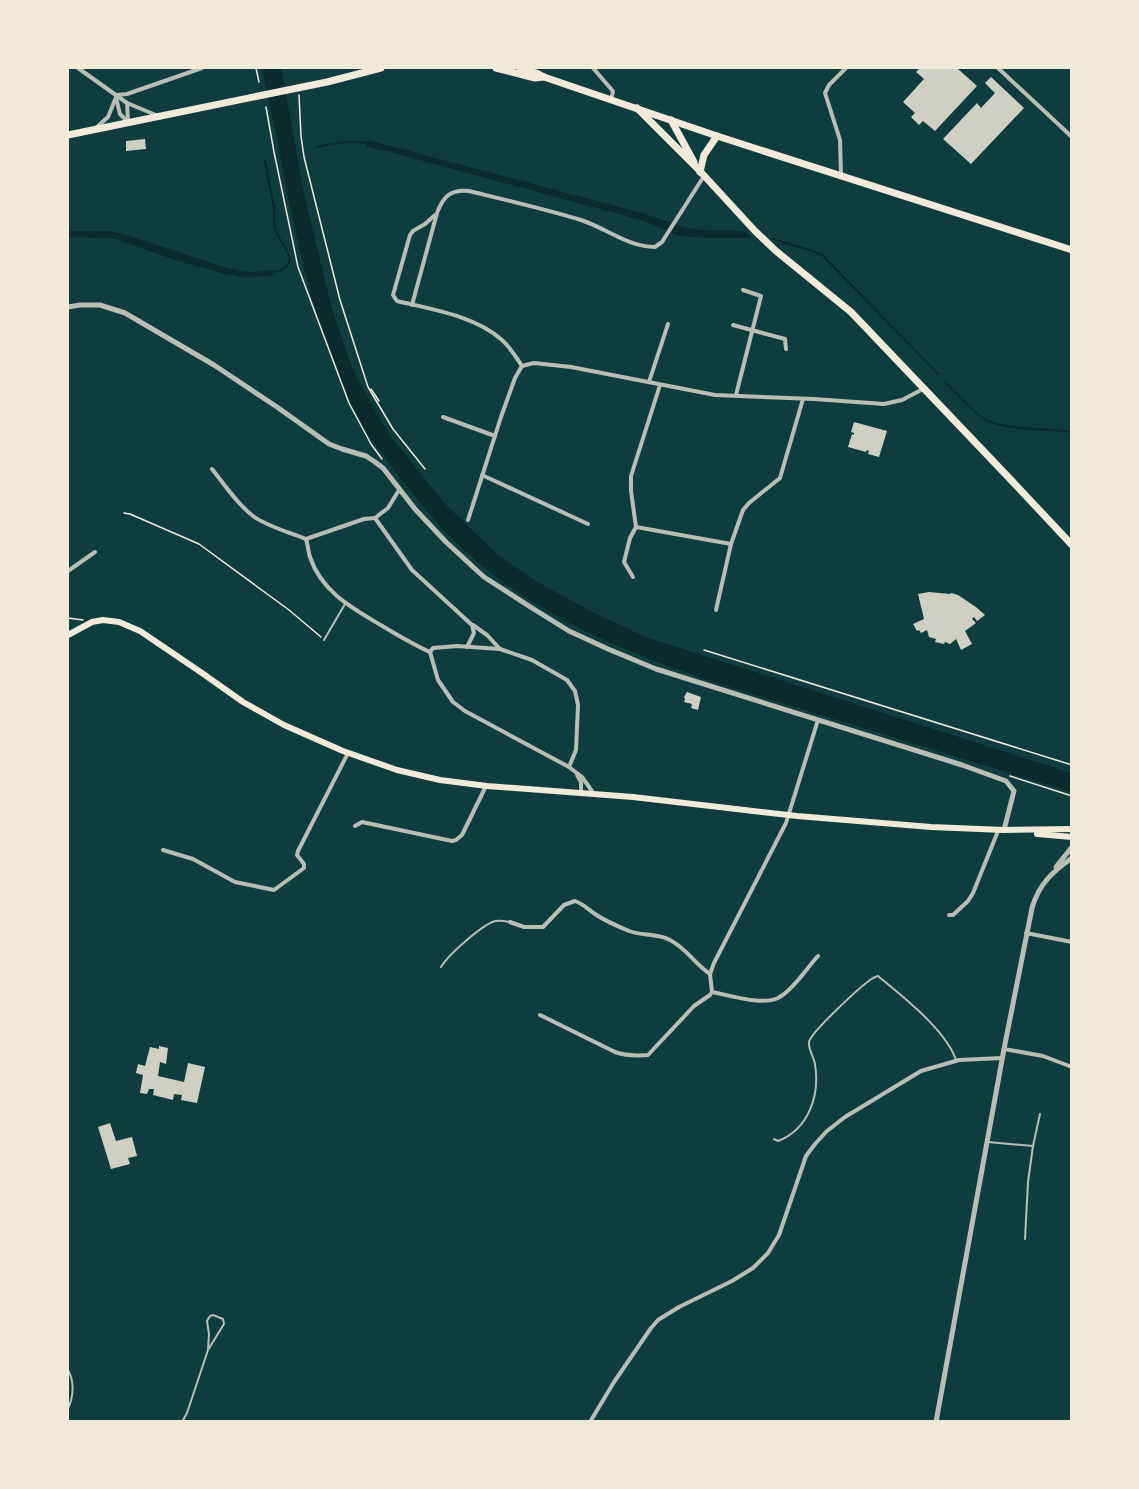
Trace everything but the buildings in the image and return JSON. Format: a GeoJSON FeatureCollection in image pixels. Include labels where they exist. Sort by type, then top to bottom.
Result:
{"type":"FeatureCollection","features":[{"type":"Feature","properties":{"kind":"main road"},"geometry":{"type":"LineString","coordinates":[[68,135],[291,90],[381,68]]}},
{"type":"Feature","properties":{"kind":"main road"},"geometry":{"type":"LineString","coordinates":[[496,68],[535,78],[544,77]]}},
{"type":"Feature","properties":{"kind":"main road"},"geometry":{"type":"LineString","coordinates":[[520,68],[717,136],[1071,250]]}},
{"type":"Feature","properties":{"kind":"main road"},"geometry":{"type":"LineString","coordinates":[[637,108],[776,251],[850,312],[1071,545]]}},
{"type":"Feature","properties":{"kind":"main road"},"geometry":{"type":"LineString","coordinates":[[666,137],[668,119]]}},
{"type":"Feature","properties":{"kind":"main road"},"geometry":{"type":"LineString","coordinates":[[668,119],[701,172]]}},
{"type":"Feature","properties":{"kind":"main road"},"geometry":{"type":"LineString","coordinates":[[701,172],[705,155],[717,136]]}},
{"type":"Feature","properties":{"kind":"main road"},"geometry":{"type":"LineString","coordinates":[[68,635],[89,623],[103,620],[119,622],[140,631],[243,702],[284,725],[348,753],[397,770],[440,780],[931,827],[1001,830],[1071,837]]}},
{"type":"Feature","properties":{"kind":"main road"},"geometry":{"type":"LineString","coordinates":[[1001,830],[1071,829]]}},
{"type":"Feature","properties":{"kind":"street"},"geometry":{"type":"LineString","coordinates":[[78,68],[127,103],[159,116]]}},
{"type":"Feature","properties":{"kind":"street"},"geometry":{"type":"LineString","coordinates":[[116,96],[202,68]]}},
{"type":"Feature","properties":{"kind":"street"},"geometry":{"type":"LineString","coordinates":[[593,68],[612,90],[611,99]]}},
{"type":"Feature","properties":{"kind":"street"},"geometry":{"type":"LineString","coordinates":[[841,175],[840,140],[825,93],[829,85],[846,68]]}},
{"type":"Feature","properties":{"kind":"street"},"geometry":{"type":"LineString","coordinates":[[998,68],[1071,137]]}},
{"type":"Feature","properties":{"kind":"street"},"geometry":{"type":"LineString","coordinates":[[116,96],[120,114],[128,122]]}},
{"type":"Feature","properties":{"kind":"street"},"geometry":{"type":"LineString","coordinates":[[94,130],[108,117],[116,96]]}},
{"type":"Feature","properties":{"kind":"street"},"geometry":{"type":"LineString","coordinates":[[127,103],[128,122]]}},
{"type":"Feature","properties":{"kind":"street"},"geometry":{"type":"LineString","coordinates":[[412,305],[437,213],[442,201],[453,192],[462,190],[580,220],[618,238],[635,244],[655,247],[662,242],[678,216],[701,172]]}},
{"type":"Feature","properties":{"kind":"street"},"geometry":{"type":"LineString","coordinates":[[437,213],[410,235],[393,294],[397,301],[472,321],[487,329],[501,339],[522,366]]}},
{"type":"Feature","properties":{"kind":"street"},"geometry":{"type":"LineString","coordinates":[[421,226],[431,234]]}},
{"type":"Feature","properties":{"kind":"street"},"geometry":{"type":"LineString","coordinates":[[736,396],[761,296],[743,290]]}},
{"type":"Feature","properties":{"kind":"street"},"geometry":{"type":"LineString","coordinates":[[68,307],[80,304],[117,309],[214,365],[329,444],[366,456],[383,468],[415,509],[484,577],[569,630],[656,669],[962,765],[1006,781],[1014,791],[1001,830],[973,893],[953,915],[949,915]]}},
{"type":"Feature","properties":{"kind":"street"},"geometry":{"type":"LineString","coordinates":[[649,382],[668,324]]}},
{"type":"Feature","properties":{"kind":"street"},"geometry":{"type":"LineString","coordinates":[[733,325],[785,339],[786,349]]}},
{"type":"Feature","properties":{"kind":"street"},"geometry":{"type":"LineString","coordinates":[[468,520],[515,378],[522,366],[534,363],[571,367],[715,394],[884,405],[902,400],[923,389]]}},
{"type":"Feature","properties":{"kind":"street"},"geometry":{"type":"LineString","coordinates":[[633,577],[624,562],[630,538],[636,527],[630,491],[631,476],[660,385]]}},
{"type":"Feature","properties":{"kind":"street"},"geometry":{"type":"LineString","coordinates":[[716,610],[731,544],[743,510],[780,478],[803,399]]}},
{"type":"Feature","properties":{"kind":"street"},"geometry":{"type":"LineString","coordinates":[[443,417],[495,436]]}},
{"type":"Feature","properties":{"kind":"street"},"geometry":{"type":"LineString","coordinates":[[212,470],[254,517],[306,539],[364,519],[375,518],[388,508],[399,490]]}},
{"type":"Feature","properties":{"kind":"street"},"geometry":{"type":"LineString","coordinates":[[482,475],[588,524]]}},
{"type":"Feature","properties":{"kind":"street"},"geometry":{"type":"LineString","coordinates":[[375,518],[412,570],[500,649]]}},
{"type":"Feature","properties":{"kind":"street"},"geometry":{"type":"LineString","coordinates":[[636,527],[731,544]]}},
{"type":"Feature","properties":{"kind":"street"},"geometry":{"type":"LineString","coordinates":[[306,539],[316,570],[328,587],[345,604],[430,652]]}},
{"type":"Feature","properties":{"kind":"street"},"geometry":{"type":"LineString","coordinates":[[68,571],[95,552]]}},
{"type":"Feature","properties":{"kind":"street"},"geometry":{"type":"LineString","coordinates":[[467,647],[474,633],[472,625]]}},
{"type":"Feature","properties":{"kind":"street"},"geometry":{"type":"LineString","coordinates":[[430,652],[433,648],[444,646],[500,649],[532,660],[567,680],[575,692],[578,705],[576,750],[569,767]]}},
{"type":"Feature","properties":{"kind":"street"},"geometry":{"type":"LineString","coordinates":[[430,652],[438,680],[453,702],[465,711],[569,767],[582,777],[594,794]]}},
{"type":"Feature","properties":{"kind":"street"},"geometry":{"type":"LineString","coordinates":[[540,1015],[615,1052],[635,1056],[648,1055],[689,1011],[708,997],[712,992],[710,974],[714,963],[769,858],[789,814],[818,720]]}},
{"type":"Feature","properties":{"kind":"street"},"geometry":{"type":"LineString","coordinates":[[163,850],[193,859],[235,882],[274,890],[304,868],[304,864],[298,858],[298,851],[348,753]]}},
{"type":"Feature","properties":{"kind":"street"},"geometry":{"type":"LineString","coordinates":[[575,772],[581,782],[581,793]]}},
{"type":"Feature","properties":{"kind":"street"},"geometry":{"type":"LineString","coordinates":[[355,826],[362,822],[456,840],[462,835],[487,786]]}},
{"type":"Feature","properties":{"kind":"street"},"geometry":{"type":"LineString","coordinates":[[936,1422],[1026,933],[1034,901],[1042,885],[1071,847]]}},
{"type":"Feature","properties":{"kind":"street"},"geometry":{"type":"LineString","coordinates":[[1051,873],[1071,858]]}},
{"type":"Feature","properties":{"kind":"street"},"geometry":{"type":"LineString","coordinates":[[510,922],[524,927],[543,927],[564,905],[575,901],[627,930],[669,939],[710,974]]}},
{"type":"Feature","properties":{"kind":"street"},"geometry":{"type":"LineString","coordinates":[[1026,933],[1071,942]]}},
{"type":"Feature","properties":{"kind":"street"},"geometry":{"type":"LineString","coordinates":[[712,992],[761,1001],[774,1000],[782,996],[818,956]]}},
{"type":"Feature","properties":{"kind":"street"},"geometry":{"type":"LineString","coordinates":[[1004,1049],[1043,1056],[1071,1067]]}},
{"type":"Feature","properties":{"kind":"street"},"geometry":{"type":"LineString","coordinates":[[590,1422],[614,1382],[658,1320],[748,1272],[768,1253],[779,1235],[806,1156],[826,1131],[921,1071],[956,1060],[1003,1058]]}},
{"type":"Feature","properties":{"kind":"lane"},"geometry":{"type":"LineString","coordinates":[[324,640],[345,604]]}},
{"type":"Feature","properties":{"kind":"lane"},"geometry":{"type":"LineString","coordinates":[[441,967],[448,957],[484,927],[496,921],[510,922]]}},
{"type":"Feature","properties":{"kind":"lane"},"geometry":{"type":"LineString","coordinates":[[774,1139],[778,1141],[786,1138],[800,1127],[810,1109],[817,1083],[809,1040],[840,1007],[876,976],[891,986],[933,1025],[951,1049],[956,1060]]}},
{"type":"Feature","properties":{"kind":"lane"},"geometry":{"type":"LineString","coordinates":[[1025,1239],[1028,1182],[1040,1113]]}},
{"type":"Feature","properties":{"kind":"lane"},"geometry":{"type":"LineString","coordinates":[[987,1142],[1033,1146]]}},
{"type":"Feature","properties":{"kind":"lane"},"geometry":{"type":"LineString","coordinates":[[182,1422],[208,1350],[224,1324],[223,1319],[213,1315],[207,1321],[208,1350]]}},
{"type":"Feature","properties":{"kind":"lane"},"geometry":{"type":"LineString","coordinates":[[68,1370],[74,1391],[68,1409]]}},
{"type":"Feature","properties":{"kind":"path"},"geometry":{"type":"LineString","coordinates":[[256,68],[259,82]]}},
{"type":"Feature","properties":{"kind":"path"},"geometry":{"type":"LineString","coordinates":[[299,95],[303,157],[340,300],[368,387],[393,429],[425,469]]}},
{"type":"Feature","properties":{"kind":"path"},"geometry":{"type":"LineString","coordinates":[[266,107],[298,267],[349,403],[371,444],[387,465]]}},
{"type":"Feature","properties":{"kind":"path"},"geometry":{"type":"LineString","coordinates":[[368,387],[379,401]]}},
{"type":"Feature","properties":{"kind":"path"},"geometry":{"type":"LineString","coordinates":[[124,513],[199,544],[288,610],[324,640]]}},
{"type":"Feature","properties":{"kind":"path"},"geometry":{"type":"LineString","coordinates":[[68,618],[89,623]]}},
{"type":"Feature","properties":{"kind":"path"},"geometry":{"type":"LineString","coordinates":[[704,650],[1071,765]]}},
{"type":"Feature","properties":{"kind":"path"},"geometry":{"type":"LineString","coordinates":[[1003,774],[1071,796]]}},
{"type":"Feature","properties":{"kind":"water"},"geometry":{"type":"Polygon","coordinates":[[[262,68],[281,68],[305,198],[332,309],[353,370],[389,434],[446,505],[497,554],[534,580],[590,611],[646,637],[1071,773],[1071,792],[728,686],[643,656],[561,619],[523,596],[486,569],[453,539],[413,495],[375,444],[343,387],[318,318],[308,282],[262,68]]]}},
{"type":"Feature","properties":{"kind":"water"},"geometry":{"type":"Polygon","coordinates":[[[368,140],[642,213],[684,227],[699,230],[743,231],[752,238],[680,236],[640,220],[366,147],[368,140]]]}},
{"type":"Feature","properties":{"kind":"water"},"geometry":{"type":"Polygon","coordinates":[[[68,231],[120,233],[240,271],[274,270],[275,275],[245,278],[224,274],[116,239],[68,237],[68,231]]]}},
{"type":"Feature","properties":{"kind":"waterway"},"geometry":{"type":"LineString","coordinates":[[317,147],[342,142],[368,143]]}},
{"type":"Feature","properties":{"kind":"waterway"},"geometry":{"type":"LineString","coordinates":[[265,160],[274,207],[275,228],[289,258],[285,268],[274,272]]}},
{"type":"Feature","properties":{"kind":"waterway"},"geometry":{"type":"LineString","coordinates":[[773,239],[822,255],[938,374]]}},
{"type":"Feature","properties":{"kind":"waterway"},"geometry":{"type":"LineString","coordinates":[[945,382],[973,410],[992,422],[1013,427],[1072,432]]}}]}
